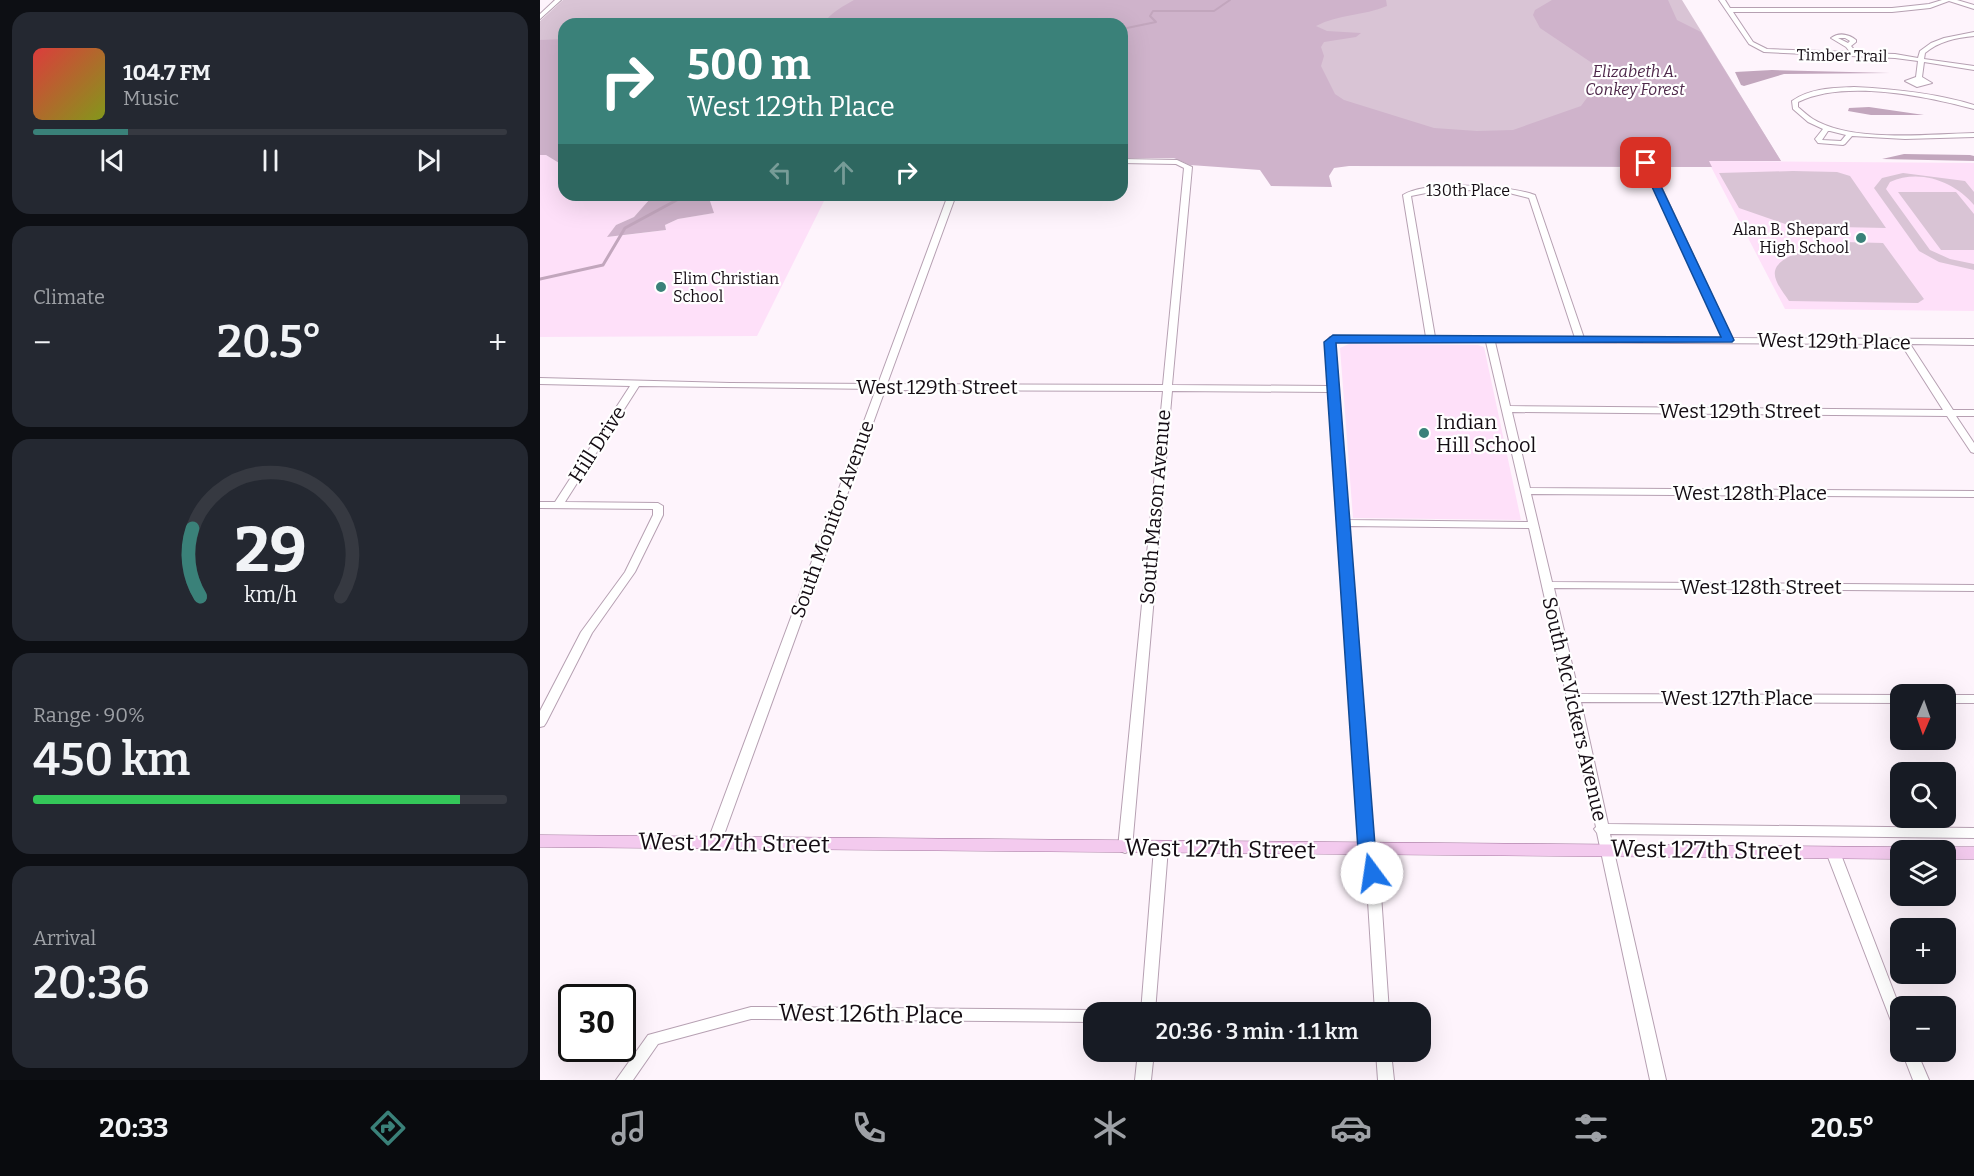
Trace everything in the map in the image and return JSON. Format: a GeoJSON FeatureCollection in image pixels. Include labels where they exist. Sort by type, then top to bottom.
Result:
{"type":"FeatureCollection","features":[{"type":"Feature","properties":{"kind":"main road","name":"West 127th Street"},"geometry":{"type":"LineString","coordinates":[[540,841],[1125,848],[1606,849],[1890,853]]}},
{"type":"Feature","properties":{"kind":"main road"},"geometry":{"type":"LineString","coordinates":[[1956,853],[1974,853]]}},
{"type":"Feature","properties":{"kind":"street"},"geometry":{"type":"LineString","coordinates":[[540,17],[558,0]]}},
{"type":"Feature","properties":{"kind":"street","name":"Timber Trail"},"geometry":{"type":"LineString","coordinates":[[1722,0],[1751,43],[1766,51],[1920,59],[1974,68]]}},
{"type":"Feature","properties":{"kind":"street"},"geometry":{"type":"LineString","coordinates":[[1729,10],[1892,10],[1930,6],[1949,0],[1974,7]]}},
{"type":"Feature","properties":{"kind":"street"},"geometry":{"type":"LineString","coordinates":[[1923,95],[1919,82],[1922,52],[1939,41],[1974,34]]}},
{"type":"Feature","properties":{"kind":"street"},"geometry":{"type":"LineString","coordinates":[[1848,46],[1855,54]]}},
{"type":"Feature","properties":{"kind":"street"},"geometry":{"type":"LineString","coordinates":[[1912,94],[1919,82]]}},
{"type":"Feature","properties":{"kind":"street"},"geometry":{"type":"LineString","coordinates":[[1974,107],[1923,95],[1826,90],[1801,96],[1795,101],[1795,108],[1800,114],[1827,129],[1850,134],[1974,135]]}},
{"type":"Feature","properties":{"kind":"street"},"geometry":{"type":"LineString","coordinates":[[1827,129],[1818,139],[1820,142],[1842,143],[1850,134]]}},
{"type":"Feature","properties":{"kind":"street","name":"South Mason Avenue"},"geometry":{"type":"LineString","coordinates":[[1125,848],[1188,167],[1177,162],[1128,161]]}},
{"type":"Feature","properties":{"kind":"street"},"geometry":{"type":"LineString","coordinates":[[1646,163],[1728,340]]}},
{"type":"Feature","properties":{"kind":"street","name":"130th Place"},"geometry":{"type":"LineString","coordinates":[[1431,338],[1406,197],[1410,193],[1423,190],[1513,190],[1525,192],[1532,197],[1580,340]]}},
{"type":"Feature","properties":{"kind":"street","name":"South Monitor Avenue"},"geometry":{"type":"LineString","coordinates":[[714,843],[950,201]]}},
{"type":"Feature","properties":{"kind":"street","name":"West 129th Place"},"geometry":{"type":"LineString","coordinates":[[1334,388],[1330,342],[1333,339],[1974,342]]}},
{"type":"Feature","properties":{"kind":"street","name":"South McVickers Avenue"},"geometry":{"type":"LineString","coordinates":[[1490,339],[1574,698],[1658,1080]]}},
{"type":"Feature","properties":{"kind":"street"},"geometry":{"type":"LineString","coordinates":[[1904,342],[1974,450]]}},
{"type":"Feature","properties":{"kind":"street","name":"West 129th Street"},"geometry":{"type":"LineString","coordinates":[[540,381],[880,386],[1334,388]]}},
{"type":"Feature","properties":{"kind":"street","name":"Hill Drive"},"geometry":{"type":"LineString","coordinates":[[558,505],[637,383]]}},
{"type":"Feature","properties":{"kind":"street"},"geometry":{"type":"LineString","coordinates":[[1334,388],[1381,1002]]}},
{"type":"Feature","properties":{"kind":"street","name":"West 129th Street"},"geometry":{"type":"LineString","coordinates":[[1506,409],[1974,413]]}},
{"type":"Feature","properties":{"kind":"street","name":"West 128th Place"},"geometry":{"type":"LineString","coordinates":[[1525,491],[1974,494]]}},
{"type":"Feature","properties":{"kind":"street"},"geometry":{"type":"LineString","coordinates":[[540,505],[658,506],[658,515],[630,572],[587,632],[540,723]]}},
{"type":"Feature","properties":{"kind":"street"},"geometry":{"type":"LineString","coordinates":[[1344,523],[1533,525]]}},
{"type":"Feature","properties":{"kind":"street","name":"West 128th Street"},"geometry":{"type":"LineString","coordinates":[[1547,585],[1974,588]]}},
{"type":"Feature","properties":{"kind":"street","name":"West 127th Place"},"geometry":{"type":"LineString","coordinates":[[1574,698],[1890,699]]}},
{"type":"Feature","properties":{"kind":"street"},"geometry":{"type":"LineString","coordinates":[[1956,699],[1974,699]]}},
{"type":"Feature","properties":{"kind":"street"},"geometry":{"type":"LineString","coordinates":[[1601,828],[1974,832]]}},
{"type":"Feature","properties":{"kind":"street"},"geometry":{"type":"LineString","coordinates":[[1150,1002],[1161,848]]}},
{"type":"Feature","properties":{"kind":"street"},"geometry":{"type":"LineString","coordinates":[[1833,852],[1890,1000]]}},
{"type":"Feature","properties":{"kind":"street","name":"West 126th Place"},"geometry":{"type":"LineString","coordinates":[[624,1080],[653,1039],[710,1021],[751,1013],[1083,1016]]}},
{"type":"Feature","properties":{"kind":"street"},"geometry":{"type":"LineString","coordinates":[[1143,1080],[1145,1062]]}},
{"type":"Feature","properties":{"kind":"street"},"geometry":{"type":"LineString","coordinates":[[1385,1062],[1386,1080]]}},
{"type":"Feature","properties":{"kind":"street"},"geometry":{"type":"LineString","coordinates":[[1914,1062],[1921,1080]]}},
{"type":"Feature","properties":{"kind":"shaded area"},"geometry":{"type":"Polygon","coordinates":[[[1772,70],[1890,73],[1784,74],[1744,86],[1741,85],[1735,72],[1772,70]]]}},
{"type":"Feature","properties":{"kind":"shaded area"},"geometry":{"type":"Polygon","coordinates":[[[1869,107],[1924,115],[1871,115],[1848,111],[1849,108],[1869,107]]]}},
{"type":"Feature","properties":{"kind":"shaded area"},"geometry":{"type":"Polygon","coordinates":[[[1904,154],[1970,155],[1974,156],[1974,161],[1882,159],[1904,154]]]}},
{"type":"Feature","properties":{"kind":"shaded area","name":"Elim Christian School"},"geometry":{"type":"Polygon","coordinates":[[[540,155],[546,155],[558,162],[558,201],[649,201],[634,217],[616,225],[608,237],[666,230],[665,225],[678,219],[713,213],[710,201],[824,201],[757,336],[540,337],[540,155]]]}},
{"type":"Feature","properties":{"kind":"shaded area","name":"Alan B. Shepard High School"},"geometry":{"type":"Polygon","coordinates":[[[1708,161],[1974,163],[1974,311],[1785,309],[1708,161]]]}},
{"type":"Feature","properties":{"kind":"shaded area","name":"Indian Hill School"},"geometry":{"type":"Polygon","coordinates":[[[1349,344],[1478,345],[1484,347],[1521,520],[1353,518],[1340,348],[1349,344]]]}},
{"type":"Feature","properties":{"kind":"green space","name":"Elizabeth A. Conkey Forest"},"geometry":{"type":"Polygon","coordinates":[[[563,0],[1682,0],[1781,161],[1128,158],[1128,18],[558,18],[558,155],[540,155],[540,21],[563,0]]]}},
{"type":"Feature","properties":{"kind":"green space","name":"Elizabeth A. Conkey Forest"},"geometry":{"type":"Polygon","coordinates":[[[854,0],[1386,0],[1387,6],[1333,19],[1316,26],[1327,31],[1361,33],[1356,37],[1324,42],[1321,47],[1324,56],[1321,66],[1335,94],[1344,100],[1434,128],[1477,131],[1513,130],[1581,106],[1600,80],[1598,67],[1540,28],[1533,15],[1535,10],[1552,0],[1668,0],[1677,20],[1701,32],[1781,161],[1709,161],[1712,167],[1670,167],[1655,160],[1637,160],[1639,167],[1349,166],[1334,168],[1329,176],[1332,187],[1271,186],[1260,170],[1190,165],[1174,158],[1128,158],[1128,18],[828,18],[854,0]]]}},
{"type":"Feature","properties":{"kind":"green space"},"geometry":{"type":"Polygon","coordinates":[[[558,39],[558,162],[546,155],[540,155],[540,40],[558,39]]]}},
{"type":"Feature","properties":{"kind":"green space"},"geometry":{"type":"Polygon","coordinates":[[[1837,172],[1850,176],[1886,228],[1791,226],[1739,208],[1719,173],[1837,172]]]}},
{"type":"Feature","properties":{"kind":"green space"},"geometry":{"type":"Polygon","coordinates":[[[1903,173],[1965,181],[1974,192],[1974,205],[1947,184],[1913,176],[1890,182],[1886,189],[1930,250],[1950,259],[1974,264],[1974,270],[1939,262],[1919,251],[1874,188],[1882,178],[1903,173]]]}},
{"type":"Feature","properties":{"kind":"green space"},"geometry":{"type":"Polygon","coordinates":[[[1898,192],[1956,192],[1974,214],[1974,250],[1941,250],[1898,192]]]}},
{"type":"Feature","properties":{"kind":"green space"},"geometry":{"type":"Polygon","coordinates":[[[648,201],[710,201],[714,213],[678,219],[665,225],[666,230],[607,237],[616,225],[634,217],[648,201]]]}},
{"type":"Feature","properties":{"kind":"green space"},"geometry":{"type":"Polygon","coordinates":[[[1844,242],[1883,243],[1924,299],[1918,303],[1789,301],[1776,279],[1775,271],[1778,264],[1805,250],[1844,242]]]}},
{"type":"Feature","properties":{"kind":"waterway"},"geometry":{"type":"LineString","coordinates":[[1128,28],[1156,22],[1150,16],[1153,11],[1214,11],[1230,0]]}},
{"type":"Feature","properties":{"kind":"waterway"},"geometry":{"type":"LineString","coordinates":[[540,279],[603,265],[625,228],[675,201]]}},
{"type":"Feature","properties":{"kind":"place","name":"Alan B. Shepard High School"},"geometry":{"type":"Point","coordinates":[1861,238]}},
{"type":"Feature","properties":{"kind":"place","name":"Elim Christian School"},"geometry":{"type":"Point","coordinates":[661,287]}},
{"type":"Feature","properties":{"kind":"place","name":"Indian Hill School"},"geometry":{"type":"Point","coordinates":[1424,433]}},
{"type":"Feature","properties":{"kind":"route"},"geometry":{"type":"LineString","coordinates":[[1372,873],[1371,850],[1366,850],[1330,342],[1333,339],[1431,338],[1728,340],[1646,163]]}}]}
